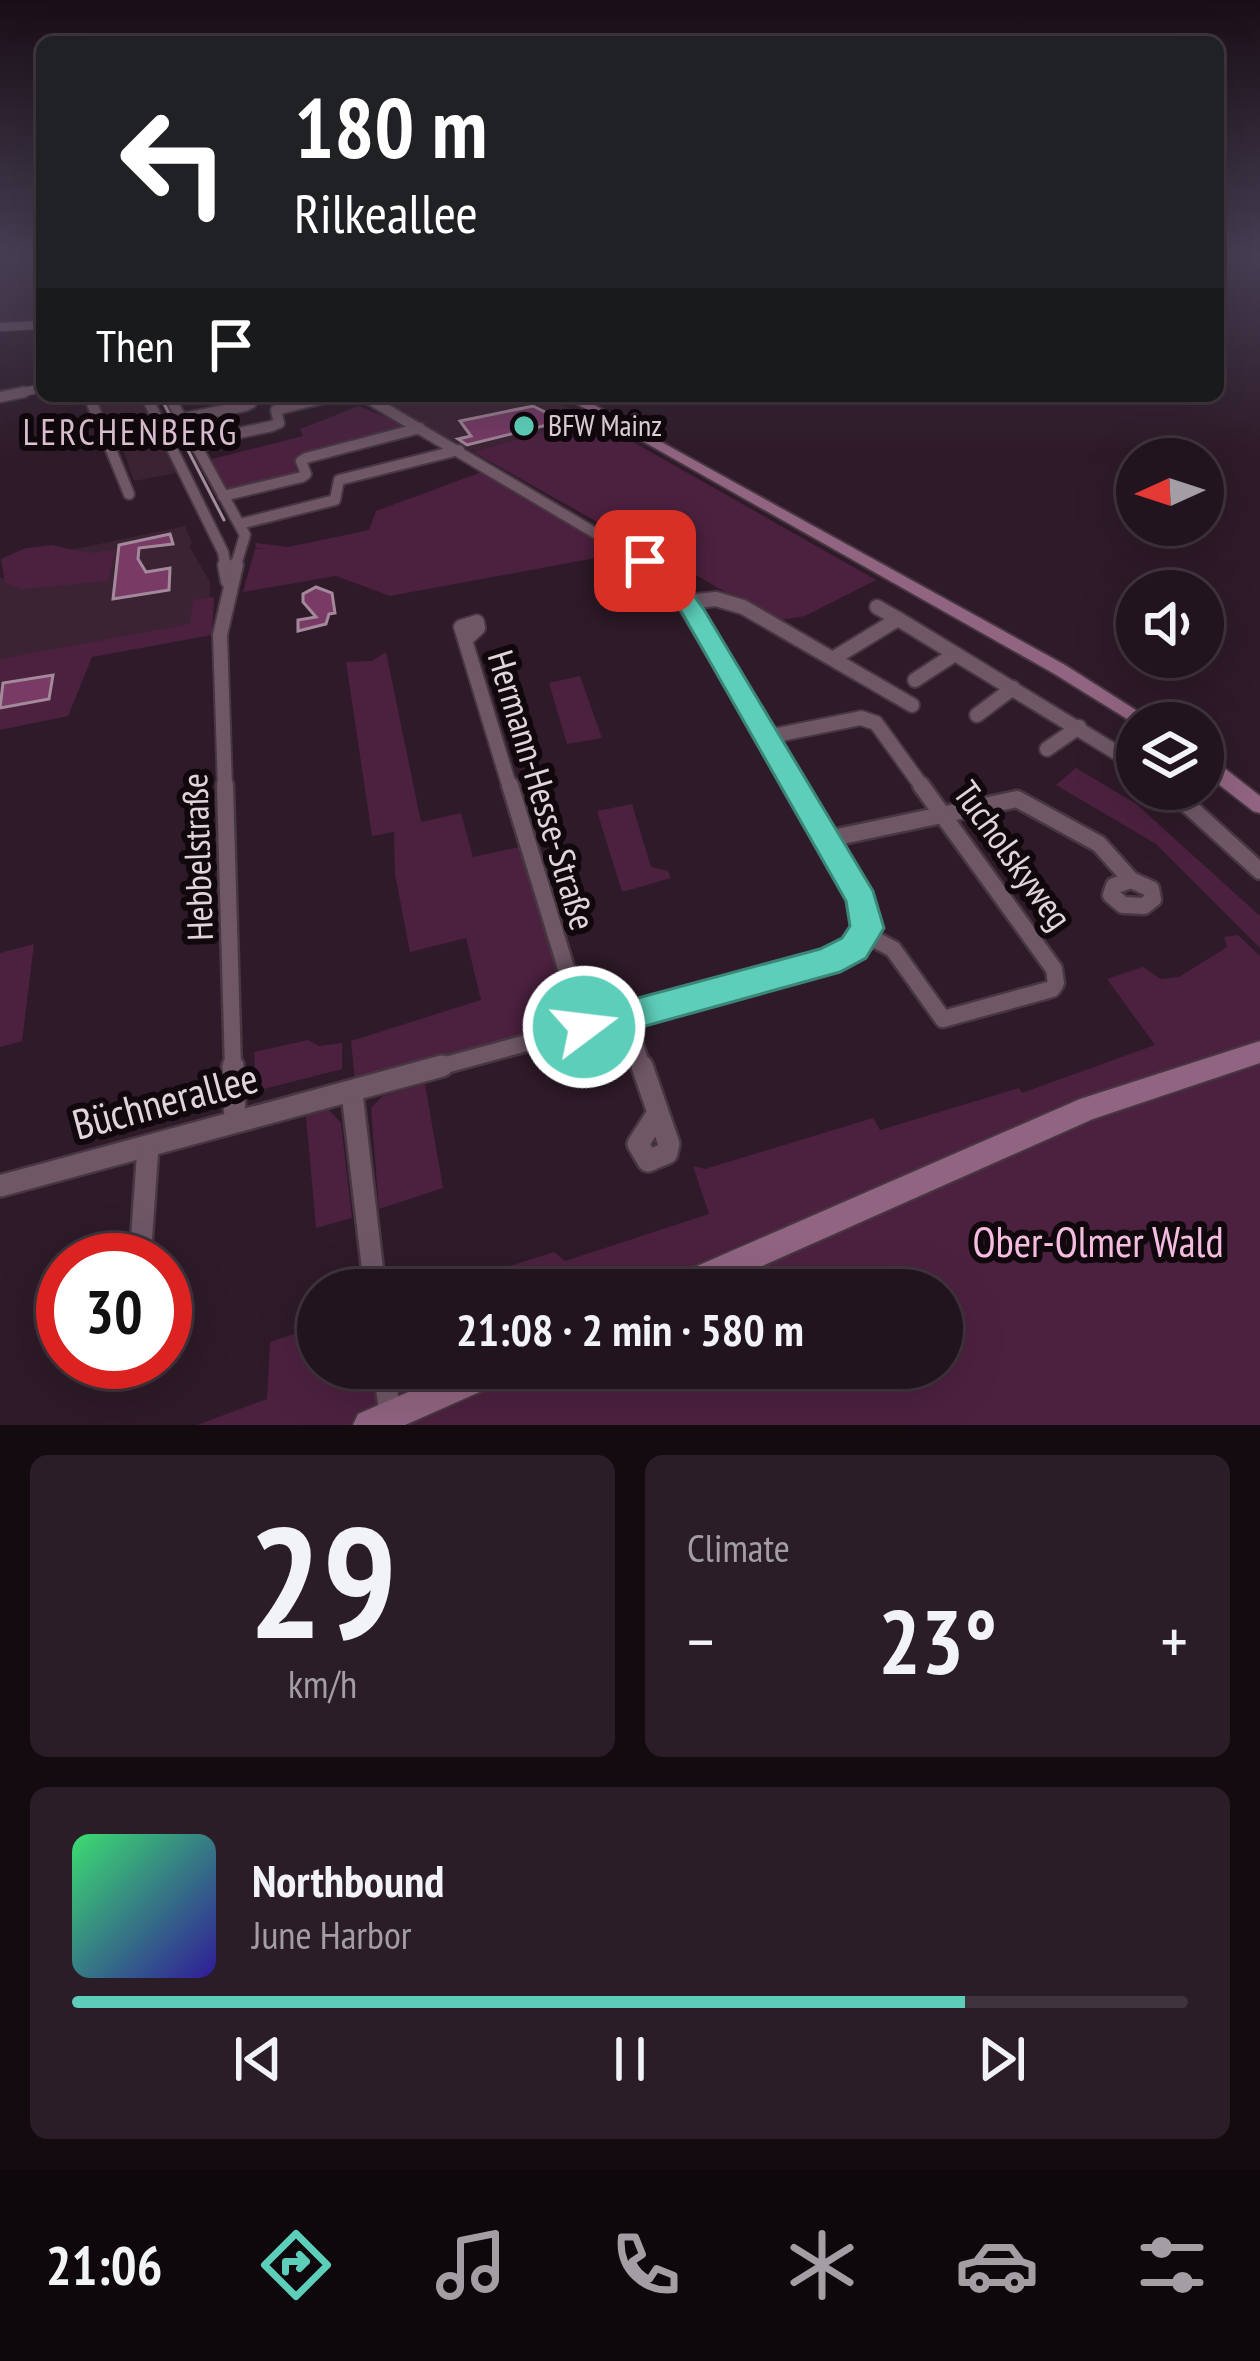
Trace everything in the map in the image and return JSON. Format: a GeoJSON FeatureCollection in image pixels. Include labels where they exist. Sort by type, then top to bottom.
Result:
{"type":"FeatureCollection","features":[{"type":"Feature","properties":{"kind":"main road"},"geometry":{"type":"LineString","coordinates":[[580,402],[1116,704]]}},
{"type":"Feature","properties":{"kind":"main road"},"geometry":{"type":"LineString","coordinates":[[1224,778],[1260,806]]}},
{"type":"Feature","properties":{"kind":"main road"},"geometry":{"type":"LineString","coordinates":[[723,1269],[1089,1108],[1260,1052]]}},
{"type":"Feature","properties":{"kind":"main road"},"geometry":{"type":"LineString","coordinates":[[380,1420],[450,1389]]}},
{"type":"Feature","properties":{"kind":"street"},"geometry":{"type":"LineString","coordinates":[[0,327],[36,326]]}},
{"type":"Feature","properties":{"kind":"street"},"geometry":{"type":"LineString","coordinates":[[0,397],[36,389]]}},
{"type":"Feature","properties":{"kind":"street"},"geometry":{"type":"LineString","coordinates":[[92,402],[129,494]]}},
{"type":"Feature","properties":{"kind":"street"},"geometry":{"type":"LineString","coordinates":[[149,402],[220,545],[227,565],[227,592]]}},
{"type":"Feature","properties":{"kind":"street"},"geometry":{"type":"LineString","coordinates":[[172,402],[240,524],[244,541],[227,592]]}},
{"type":"Feature","properties":{"kind":"street"},"geometry":{"type":"LineString","coordinates":[[180,419],[250,402]]}},
{"type":"Feature","properties":{"kind":"street"},"geometry":{"type":"LineString","coordinates":[[194,443],[272,426],[280,423],[276,410],[308,402]]}},
{"type":"Feature","properties":{"kind":"street"},"geometry":{"type":"LineString","coordinates":[[374,402],[668,577],[828,839],[866,910],[866,934]]}},
{"type":"Feature","properties":{"kind":"street"},"geometry":{"type":"LineString","coordinates":[[223,496],[302,477],[306,474],[301,461],[306,458],[420,428]]}},
{"type":"Feature","properties":{"kind":"street"},"geometry":{"type":"LineString","coordinates":[[240,524],[334,500],[339,480],[459,450]]}},
{"type":"Feature","properties":{"kind":"street"},"geometry":{"type":"LineString","coordinates":[[220,545],[244,541]]}},
{"type":"Feature","properties":{"kind":"street","name":"Hebbelstraße"},"geometry":{"type":"LineString","coordinates":[[227,592],[220,634],[235,1121]]}},
{"type":"Feature","properties":{"kind":"street"},"geometry":{"type":"LineString","coordinates":[[687,602],[728,601],[912,705]]}},
{"type":"Feature","properties":{"kind":"street"},"geometry":{"type":"LineString","coordinates":[[877,607],[1116,751]]}},
{"type":"Feature","properties":{"kind":"street"},"geometry":{"type":"LineString","coordinates":[[834,658],[898,619]]}},
{"type":"Feature","properties":{"kind":"street","name":"Hermann-Hesse-Straße"},"geometry":{"type":"LineString","coordinates":[[465,640],[584,1027]]}},
{"type":"Feature","properties":{"kind":"street"},"geometry":{"type":"LineString","coordinates":[[915,680],[955,653]]}},
{"type":"Feature","properties":{"kind":"street"},"geometry":{"type":"LineString","coordinates":[[977,716],[1013,688]]}},
{"type":"Feature","properties":{"kind":"street","name":"Tucholskyweg"},"geometry":{"type":"LineString","coordinates":[[767,737],[861,718],[876,723],[1054,969],[1056,983],[943,1019],[932,1010],[900,957],[866,934]]}},
{"type":"Feature","properties":{"kind":"street"},"geometry":{"type":"LineString","coordinates":[[1047,749],[1078,727]]}},
{"type":"Feature","properties":{"kind":"street"},"geometry":{"type":"LineString","coordinates":[[828,839],[1003,800],[1028,802],[1099,844],[1131,880]]}},
{"type":"Feature","properties":{"kind":"street"},"geometry":{"type":"LineString","coordinates":[[1193,810],[1260,871]]}},
{"type":"Feature","properties":{"kind":"street","name":"Büchnerallee"},"geometry":{"type":"LineString","coordinates":[[0,1186],[827,962],[844,955],[866,934]]}},
{"type":"Feature","properties":{"kind":"street"},"geometry":{"type":"LineString","coordinates":[[625,1016],[658,1113]]}},
{"type":"Feature","properties":{"kind":"street"},"geometry":{"type":"LineString","coordinates":[[352,1093],[373,1269]]}},
{"type":"Feature","properties":{"kind":"street"},"geometry":{"type":"LineString","coordinates":[[142,1233],[148,1145]]}},
{"type":"Feature","properties":{"kind":"street"},"geometry":{"type":"LineString","coordinates":[[380,1420],[382,1389]]}},
{"type":"Feature","properties":{"kind":"shaded area"},"geometry":{"type":"Polygon","coordinates":[[[0,324],[36,324],[36,327],[0,329],[0,324]]]}},
{"type":"Feature","properties":{"kind":"shaded area"},"geometry":{"type":"Polygon","coordinates":[[[98,402],[143,402],[177,473],[134,481],[115,426],[107,427],[98,402]]]}},
{"type":"Feature","properties":{"kind":"shaded area"},"geometry":{"type":"Polygon","coordinates":[[[383,402],[558,402],[591,418],[473,452],[383,402]]]}},
{"type":"Feature","properties":{"kind":"shaded area"},"geometry":{"type":"Polygon","coordinates":[[[185,526],[189,546],[210,582],[210,597],[197,606],[197,627],[0,659],[0,577],[28,587],[66,581],[70,550],[185,526]]]}},
{"type":"Feature","properties":{"kind":"green space"},"geometry":{"type":"Polygon","coordinates":[[[359,406],[412,428],[295,457],[297,475],[233,491],[224,490],[208,460],[303,436],[300,429],[359,406]]]}},
{"type":"Feature","properties":{"kind":"green space"},"geometry":{"type":"Polygon","coordinates":[[[591,418],[876,580],[805,616],[775,621],[677,564],[696,554],[670,538],[647,550],[473,452],[591,418]]]}},
{"type":"Feature","properties":{"kind":"green space"},"geometry":{"type":"Polygon","coordinates":[[[487,470],[483,474],[617,554],[390,596],[336,576],[243,592],[255,549],[267,549],[256,548],[255,543],[288,547],[369,530],[376,511],[487,470]]]}},
{"type":"Feature","properties":{"kind":"green space"},"geometry":{"type":"Polygon","coordinates":[[[52,545],[87,553],[115,550],[108,581],[22,589],[5,583],[1,559],[26,548],[52,545]]]}},
{"type":"Feature","properties":{"kind":"green space"},"geometry":{"type":"Polygon","coordinates":[[[214,597],[212,635],[92,657],[68,716],[0,730],[0,659],[190,624],[193,600],[214,597]]]}},
{"type":"Feature","properties":{"kind":"green space"},"geometry":{"type":"Polygon","coordinates":[[[386,652],[421,822],[461,813],[473,857],[524,846],[571,1004],[569,1014],[553,1026],[355,1082],[351,1041],[481,1000],[466,938],[410,952],[395,874],[394,832],[372,836],[346,662],[372,661],[386,652]]]}},
{"type":"Feature","properties":{"kind":"green space"},"geometry":{"type":"Polygon","coordinates":[[[580,676],[602,738],[567,744],[549,683],[580,676]]]}},
{"type":"Feature","properties":{"kind":"green space"},"geometry":{"type":"Polygon","coordinates":[[[1076,768],[1116,792],[1116,810],[1143,810],[1260,916],[1260,948],[1156,844],[1056,785],[1076,768]]]}},
{"type":"Feature","properties":{"kind":"green space"},"geometry":{"type":"Polygon","coordinates":[[[632,804],[651,867],[668,871],[671,878],[622,892],[597,811],[632,804]]]}},
{"type":"Feature","properties":{"kind":"green space","name":"Ober-Olmer Wald"},"geometry":{"type":"Polygon","coordinates":[[[1238,935],[1260,956],[1260,1425],[197,1425],[267,1399],[270,1342],[297,1333],[297,1389],[963,1389],[963,1269],[500,1269],[554,1252],[565,1261],[709,1214],[693,1166],[705,1169],[873,1118],[880,1130],[1019,1088],[1022,1093],[1155,1045],[1107,979],[1143,967],[1161,979],[1179,977],[1227,947],[1224,937],[1238,935]]]}},
{"type":"Feature","properties":{"kind":"green space"},"geometry":{"type":"Polygon","coordinates":[[[34,944],[22,1041],[0,1047],[0,953],[34,944]]]}},
{"type":"Feature","properties":{"kind":"green space"},"geometry":{"type":"Polygon","coordinates":[[[308,1040],[319,1046],[342,1043],[342,1069],[256,1091],[254,1052],[308,1040]]]}},
{"type":"Feature","properties":{"kind":"green space"},"geometry":{"type":"Polygon","coordinates":[[[425,1084],[443,1188],[379,1209],[371,1108],[383,1096],[425,1084]]]}},
{"type":"Feature","properties":{"kind":"green space"},"geometry":{"type":"Polygon","coordinates":[[[329,1110],[341,1123],[352,1218],[316,1228],[306,1116],[329,1110]]]}},
{"type":"Feature","properties":{"kind":"building","name":"BFW Mainz"},"geometry":{"type":"Polygon","coordinates":[[[533,406],[563,421],[467,445],[458,439],[471,436],[460,421],[533,406]]]}},
{"type":"Feature","properties":{"kind":"building"},"geometry":{"type":"Polygon","coordinates":[[[170,534],[173,544],[139,548],[138,559],[146,572],[170,568],[169,590],[113,599],[119,545],[170,534]]]}},
{"type":"Feature","properties":{"kind":"building"},"geometry":{"type":"Polygon","coordinates":[[[316,587],[332,593],[335,613],[329,614],[326,624],[298,631],[298,620],[316,617],[303,602],[303,594],[316,587]]]}},
{"type":"Feature","properties":{"kind":"building"},"geometry":{"type":"Polygon","coordinates":[[[53,675],[49,699],[0,708],[3,683],[53,675]]]}},
{"type":"Feature","properties":{"kind":"tram line"},"geometry":{"type":"LineString","coordinates":[[163,402],[224,520]]}},
{"type":"Feature","properties":{"kind":"place","name":"BFW Mainz"},"geometry":{"type":"Point","coordinates":[524,426]}},
{"type":"Feature","properties":{"kind":"district","name":"LERCHENBERG"},"geometry":{"type":"Point","coordinates":[131,432]}},
{"type":"Feature","properties":{"kind":"route"},"geometry":{"type":"LineString","coordinates":[[584,1027],[827,962],[854,948],[868,928],[862,900],[691,608],[668,577],[645,561]]}}]}
